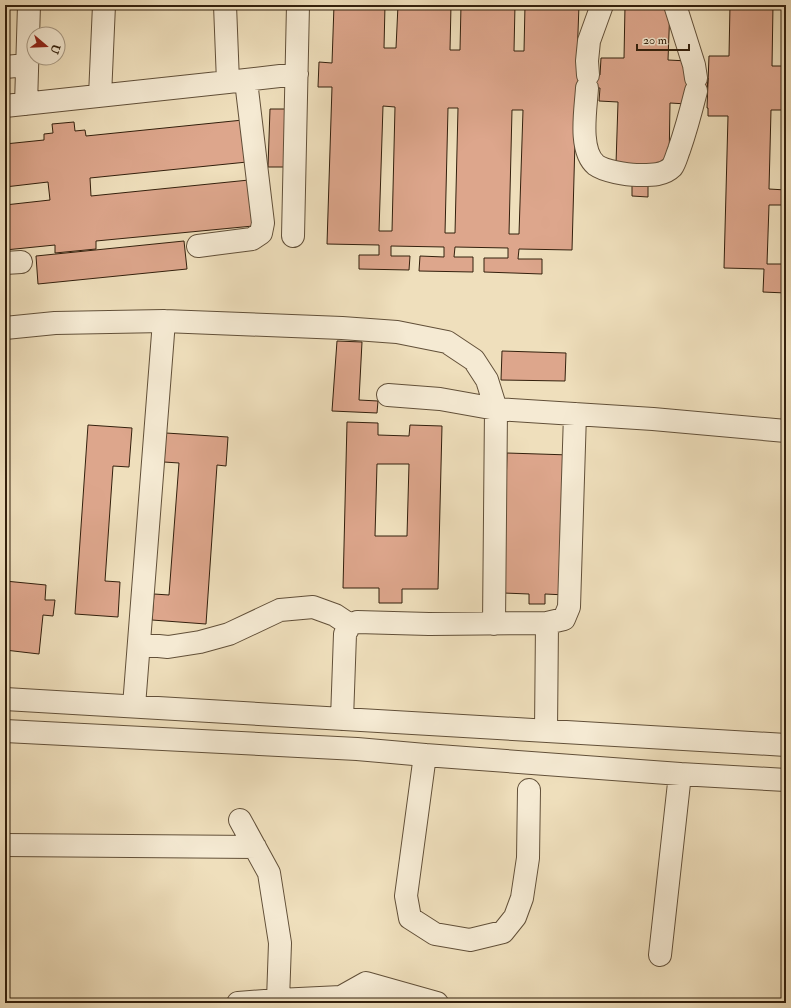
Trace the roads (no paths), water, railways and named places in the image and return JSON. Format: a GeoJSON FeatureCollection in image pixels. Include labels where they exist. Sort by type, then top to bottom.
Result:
{"type":"FeatureCollection","features":[{"type":"Feature","properties":{"kind":"lane"},"geometry":{"type":"LineString","coordinates":[[28,26],[29,5]]}},
{"type":"Feature","properties":{"kind":"lane"},"geometry":{"type":"LineString","coordinates":[[100,96],[104,5]]}},
{"type":"Feature","properties":{"kind":"lane"},"geometry":{"type":"LineString","coordinates":[[198,246],[252,239],[261,232],[263,223],[237,81],[225,5]]}},
{"type":"Feature","properties":{"kind":"lane"},"geometry":{"type":"LineString","coordinates":[[293,236],[298,5]]}},
{"type":"Feature","properties":{"kind":"lane"},"geometry":{"type":"LineString","coordinates":[[602,5],[589,41],[584,134],[587,152],[596,165],[607,170],[633,175],[653,175],[664,173],[672,166],[688,123],[696,84],[694,65],[675,5]]}},
{"type":"Feature","properties":{"kind":"lane"},"geometry":{"type":"LineString","coordinates":[[5,67],[26,65]]}},
{"type":"Feature","properties":{"kind":"lane"},"geometry":{"type":"LineString","coordinates":[[27,66],[15,105],[297,74]]}},
{"type":"Feature","properties":{"kind":"lane"},"geometry":{"type":"LineString","coordinates":[[5,328],[55,323],[164,321],[342,328],[397,332],[447,342],[474,360],[488,380],[496,409],[494,624]]}},
{"type":"Feature","properties":{"kind":"lane"},"geometry":{"type":"LineString","coordinates":[[134,706],[164,321]]}},
{"type":"Feature","properties":{"kind":"lane"},"geometry":{"type":"LineString","coordinates":[[388,395],[440,399],[496,409],[653,419],[786,430]]}},
{"type":"Feature","properties":{"kind":"lane"},"geometry":{"type":"LineString","coordinates":[[342,719],[345,634],[350,625],[357,622],[494,624],[546,623],[564,619],[569,607],[575,414]]}},
{"type":"Feature","properties":{"kind":"lane"},"geometry":{"type":"LineString","coordinates":[[139,644],[168,647],[200,642],[228,634],[280,610],[313,607],[335,615],[350,625]]}},
{"type":"Feature","properties":{"kind":"lane"},"geometry":{"type":"LineString","coordinates":[[546,623],[546,730]]}},
{"type":"Feature","properties":{"kind":"lane"},"geometry":{"type":"LineString","coordinates":[[5,699],[786,745]]}},
{"type":"Feature","properties":{"kind":"lane"},"geometry":{"type":"LineString","coordinates":[[5,731],[357,748],[425,755],[680,774],[786,780]]}},
{"type":"Feature","properties":{"kind":"lane"},"geometry":{"type":"LineString","coordinates":[[425,755],[406,896],[410,918],[435,934],[470,940],[503,932],[515,917],[522,898],[528,858],[529,790]]}},
{"type":"Feature","properties":{"kind":"lane"},"geometry":{"type":"LineString","coordinates":[[660,955],[680,774]]}},
{"type":"Feature","properties":{"kind":"lane"},"geometry":{"type":"LineString","coordinates":[[240,820],[269,873],[280,943],[278,1000]]}},
{"type":"Feature","properties":{"kind":"lane"},"geometry":{"type":"LineString","coordinates":[[5,846],[255,848]]}},
{"type":"Feature","properties":{"kind":"lane"},"geometry":{"type":"LineString","coordinates":[[345,1000],[366,983],[437,1003]]}},
{"type":"Feature","properties":{"kind":"lane"},"geometry":{"type":"LineString","coordinates":[[238,1003],[278,1000],[345,1000],[374,1003]]}}]}
